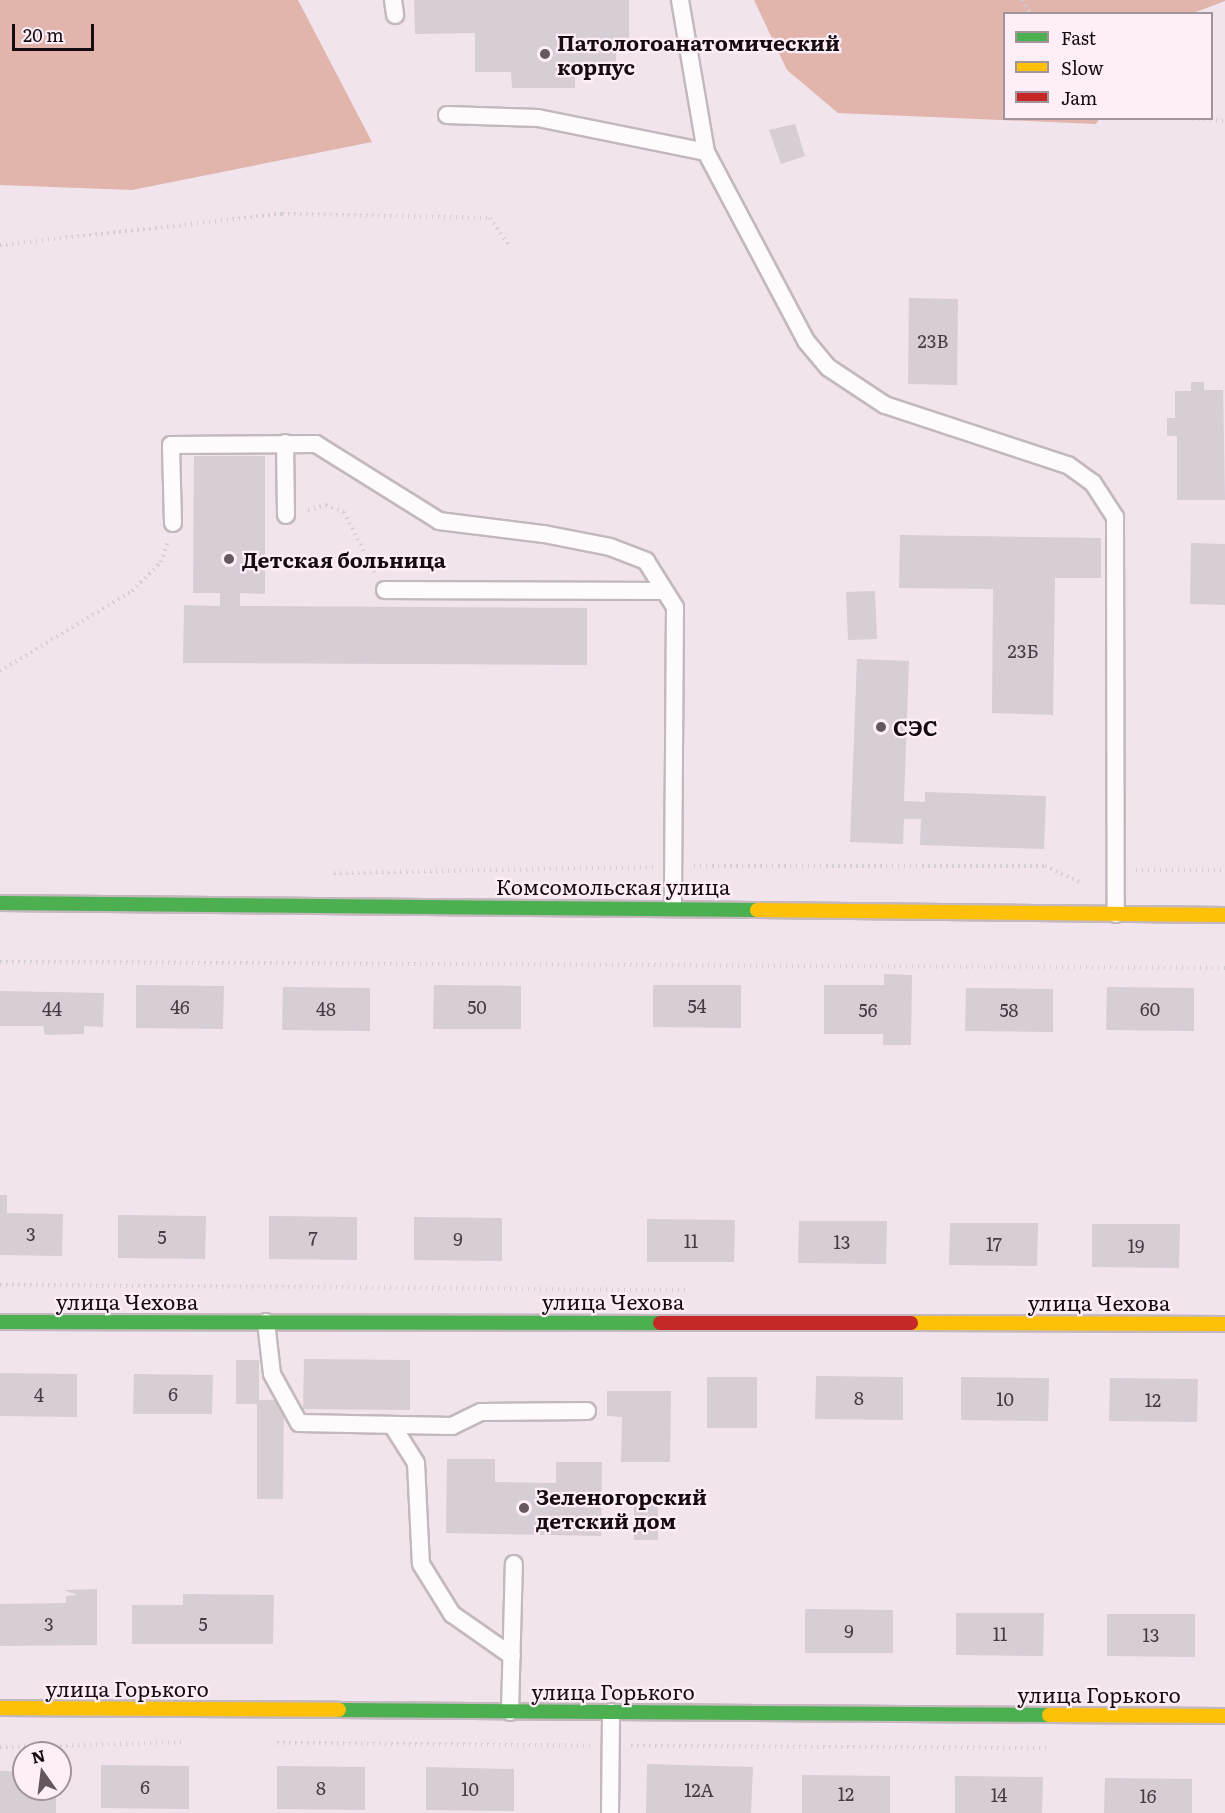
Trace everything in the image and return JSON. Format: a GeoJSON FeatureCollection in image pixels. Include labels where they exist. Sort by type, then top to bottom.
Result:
{"type":"FeatureCollection","features":[{"type":"Feature","properties":{"kind":"street","name":"Комсомольская улица"},"geometry":{"type":"LineString","coordinates":[[0,903],[673,907],[1116,906],[1225,915]]}},
{"type":"Feature","properties":{"kind":"street","name":"улица Чехова"},"geometry":{"type":"LineString","coordinates":[[0,1322],[1225,1324]]}},
{"type":"Feature","properties":{"kind":"street","name":"улица Горького"},"geometry":{"type":"LineString","coordinates":[[0,1708],[1225,1716]]}},
{"type":"Feature","properties":{"kind":"lane"},"geometry":{"type":"LineString","coordinates":[[680,0],[706,152],[806,341],[829,368],[885,405],[1068,465],[1093,483],[1114,517],[1116,906]]}},
{"type":"Feature","properties":{"kind":"lane"},"geometry":{"type":"LineString","coordinates":[[447,115],[538,118],[706,152]]}},
{"type":"Feature","properties":{"kind":"lane"},"geometry":{"type":"LineString","coordinates":[[285,443],[286,515]]}},
{"type":"Feature","properties":{"kind":"lane"},"geometry":{"type":"LineString","coordinates":[[173,523],[171,445],[316,444],[439,521],[566,538],[646,561],[675,607],[673,907]]}},
{"type":"Feature","properties":{"kind":"lane"},"geometry":{"type":"LineString","coordinates":[[385,590],[663,591]]}},
{"type":"Feature","properties":{"kind":"lane"},"geometry":{"type":"LineString","coordinates":[[266,1322],[272,1374],[299,1423],[453,1426],[481,1412],[587,1411]]}},
{"type":"Feature","properties":{"kind":"lane"},"geometry":{"type":"LineString","coordinates":[[392,1425],[416,1463],[421,1564],[452,1614],[512,1656]]}},
{"type":"Feature","properties":{"kind":"lane"},"geometry":{"type":"LineString","coordinates":[[510,1712],[514,1564]]}},
{"type":"Feature","properties":{"kind":"lane"},"geometry":{"type":"LineString","coordinates":[[610,1813],[611,1712]]}},
{"type":"Feature","properties":{"kind":"path"},"geometry":{"type":"LineString","coordinates":[[1210,120],[1225,121]]}},
{"type":"Feature","properties":{"kind":"path"},"geometry":{"type":"LineString","coordinates":[[0,245],[282,214],[490,218],[509,245]]}},
{"type":"Feature","properties":{"kind":"path"},"geometry":{"type":"LineString","coordinates":[[286,515],[326,505],[344,512],[368,561]]}},
{"type":"Feature","properties":{"kind":"path"},"geometry":{"type":"LineString","coordinates":[[0,670],[132,591],[161,562],[173,523]]}},
{"type":"Feature","properties":{"kind":"path"},"geometry":{"type":"LineString","coordinates":[[327,874],[674,866],[1045,866],[1116,906]]}},
{"type":"Feature","properties":{"kind":"path"},"geometry":{"type":"LineString","coordinates":[[1130,870],[1225,870]]}},
{"type":"Feature","properties":{"kind":"path"},"geometry":{"type":"LineString","coordinates":[[0,962],[1225,968]]}},
{"type":"Feature","properties":{"kind":"path"},"geometry":{"type":"LineString","coordinates":[[0,1285],[702,1290]]}},
{"type":"Feature","properties":{"kind":"shaded area"},"geometry":{"type":"Polygon","coordinates":[[[0,0],[298,0],[372,142],[132,190],[0,185],[0,0]]]}},
{"type":"Feature","properties":{"kind":"shaded area"},"geometry":{"type":"Polygon","coordinates":[[[754,0],[1225,0],[1196,12],[1003,12],[1003,120],[1098,120],[1096,124],[838,113],[787,70],[754,0]]]}},
{"type":"Feature","properties":{"kind":"building","name":"Патологоанатомический корпус"},"geometry":{"type":"Polygon","coordinates":[[[414,0],[629,0],[629,38],[616,38],[616,71],[575,71],[575,88],[512,88],[511,72],[475,72],[475,33],[415,34],[414,0]]]}},
{"type":"Feature","properties":{"kind":"building"},"geometry":{"type":"Polygon","coordinates":[[[795,124],[805,156],[781,164],[769,130],[795,124]]]}},
{"type":"Feature","properties":{"kind":"building"},"geometry":{"type":"Polygon","coordinates":[[[909,298],[958,299],[957,385],[908,384],[909,298]]]}},
{"type":"Feature","properties":{"kind":"building"},"geometry":{"type":"Polygon","coordinates":[[[1223,381],[1225,500],[1177,500],[1177,436],[1167,436],[1167,418],[1175,418],[1175,391],[1191,391],[1191,382],[1204,382],[1204,390],[1223,390],[1223,381]]]}},
{"type":"Feature","properties":{"kind":"building","name":"Детская больница"},"geometry":{"type":"Polygon","coordinates":[[[194,456],[265,456],[265,594],[240,593],[240,606],[587,608],[587,665],[183,663],[184,605],[220,606],[220,593],[193,593],[194,456]]]}},
{"type":"Feature","properties":{"kind":"building"},"geometry":{"type":"Polygon","coordinates":[[[900,535],[1101,538],[1101,578],[1055,578],[1053,715],[992,713],[993,589],[899,588],[900,535]]]}},
{"type":"Feature","properties":{"kind":"building"},"geometry":{"type":"Polygon","coordinates":[[[1191,543],[1225,544],[1225,605],[1190,604],[1191,543]]]}},
{"type":"Feature","properties":{"kind":"building"},"geometry":{"type":"Polygon","coordinates":[[[875,591],[877,639],[848,640],[846,592],[875,591]]]}},
{"type":"Feature","properties":{"kind":"building","name":"СЭС"},"geometry":{"type":"Polygon","coordinates":[[[857,659],[909,661],[904,801],[925,802],[925,792],[1046,796],[1044,849],[920,845],[921,819],[904,819],[903,844],[850,842],[857,659]]]}},
{"type":"Feature","properties":{"kind":"building"},"geometry":{"type":"Polygon","coordinates":[[[884,974],[912,975],[911,1045],[883,1045],[883,1034],[824,1034],[824,985],[884,985],[884,974]]]}},
{"type":"Feature","properties":{"kind":"building"},"geometry":{"type":"Polygon","coordinates":[[[136,985],[224,986],[223,1029],[136,1028],[136,985]]]}},
{"type":"Feature","properties":{"kind":"building"},"geometry":{"type":"Polygon","coordinates":[[[434,985],[521,986],[521,1029],[433,1029],[434,985]]]}},
{"type":"Feature","properties":{"kind":"building"},"geometry":{"type":"Polygon","coordinates":[[[653,985],[741,985],[741,1028],[653,1027],[653,985]]]}},
{"type":"Feature","properties":{"kind":"building"},"geometry":{"type":"Polygon","coordinates":[[[283,987],[370,988],[370,1031],[282,1030],[283,987]]]}},
{"type":"Feature","properties":{"kind":"building"},"geometry":{"type":"Polygon","coordinates":[[[1107,987],[1194,988],[1194,1031],[1106,1030],[1107,987]]]}},
{"type":"Feature","properties":{"kind":"building"},"geometry":{"type":"Polygon","coordinates":[[[966,988],[1053,989],[1053,1032],[965,1031],[966,988]]]}},
{"type":"Feature","properties":{"kind":"building"},"geometry":{"type":"Polygon","coordinates":[[[0,991],[104,993],[103,1027],[84,1026],[84,1034],[45,1035],[43,1026],[0,1026],[0,991]]]}},
{"type":"Feature","properties":{"kind":"building"},"geometry":{"type":"Polygon","coordinates":[[[0,1195],[7,1195],[7,1213],[63,1214],[62,1256],[0,1255],[0,1195]]]}},
{"type":"Feature","properties":{"kind":"building"},"geometry":{"type":"Polygon","coordinates":[[[118,1215],[206,1216],[205,1259],[118,1258],[118,1215]]]}},
{"type":"Feature","properties":{"kind":"building"},"geometry":{"type":"Polygon","coordinates":[[[269,1216],[357,1217],[357,1260],[269,1259],[269,1216]]]}},
{"type":"Feature","properties":{"kind":"building"},"geometry":{"type":"Polygon","coordinates":[[[414,1217],[502,1218],[502,1261],[414,1260],[414,1217]]]}},
{"type":"Feature","properties":{"kind":"building"},"geometry":{"type":"Polygon","coordinates":[[[647,1219],[735,1220],[734,1262],[647,1262],[647,1219]]]}},
{"type":"Feature","properties":{"kind":"building"},"geometry":{"type":"Polygon","coordinates":[[[799,1221],[887,1221],[886,1264],[798,1263],[799,1221]]]}},
{"type":"Feature","properties":{"kind":"building"},"geometry":{"type":"Polygon","coordinates":[[[950,1223],[1038,1223],[1037,1266],[949,1265],[950,1223]]]}},
{"type":"Feature","properties":{"kind":"building"},"geometry":{"type":"Polygon","coordinates":[[[1092,1224],[1180,1224],[1179,1268],[1092,1267],[1092,1224]]]}},
{"type":"Feature","properties":{"kind":"building"},"geometry":{"type":"Polygon","coordinates":[[[304,1359],[410,1360],[410,1410],[303,1409],[304,1359]]]}},
{"type":"Feature","properties":{"kind":"building"},"geometry":{"type":"Polygon","coordinates":[[[236,1360],[259,1360],[259,1400],[284,1400],[283,1499],[257,1499],[257,1404],[236,1404],[236,1360]]]}},
{"type":"Feature","properties":{"kind":"building"},"geometry":{"type":"Polygon","coordinates":[[[0,1373],[77,1374],[77,1417],[0,1416],[0,1373]]]}},
{"type":"Feature","properties":{"kind":"building"},"geometry":{"type":"Polygon","coordinates":[[[134,1374],[213,1375],[212,1414],[133,1414],[134,1374]]]}},
{"type":"Feature","properties":{"kind":"building"},"geometry":{"type":"Polygon","coordinates":[[[816,1376],[903,1377],[903,1420],[815,1419],[816,1376]]]}},
{"type":"Feature","properties":{"kind":"building"},"geometry":{"type":"Polygon","coordinates":[[[707,1377],[757,1377],[757,1428],[707,1428],[707,1377]]]}},
{"type":"Feature","properties":{"kind":"building"},"geometry":{"type":"Polygon","coordinates":[[[961,1377],[1049,1378],[1048,1421],[961,1420],[961,1377]]]}},
{"type":"Feature","properties":{"kind":"building"},"geometry":{"type":"Polygon","coordinates":[[[1110,1378],[1198,1379],[1197,1422],[1109,1421],[1110,1378]]]}},
{"type":"Feature","properties":{"kind":"building"},"geometry":{"type":"Polygon","coordinates":[[[607,1391],[671,1391],[670,1462],[621,1462],[622,1417],[607,1416],[607,1391]]]}},
{"type":"Feature","properties":{"kind":"building","name":"Зеленогорский детский дом"},"geometry":{"type":"Polygon","coordinates":[[[447,1459],[495,1459],[495,1482],[556,1483],[556,1462],[602,1462],[601,1536],[446,1533],[447,1459]]]}},
{"type":"Feature","properties":{"kind":"building"},"geometry":{"type":"Polygon","coordinates":[[[634,1505],[658,1505],[658,1540],[634,1540],[634,1505]]]}},
{"type":"Feature","properties":{"kind":"building"},"geometry":{"type":"Polygon","coordinates":[[[97,1589],[97,1645],[0,1646],[0,1604],[66,1603],[66,1596],[77,1595],[64,1590],[97,1589]]]}},
{"type":"Feature","properties":{"kind":"building"},"geometry":{"type":"Polygon","coordinates":[[[183,1594],[274,1595],[273,1644],[132,1644],[132,1605],[183,1605],[183,1594]]]}},
{"type":"Feature","properties":{"kind":"building"},"geometry":{"type":"Polygon","coordinates":[[[805,1609],[893,1610],[893,1653],[805,1653],[805,1609]]]}},
{"type":"Feature","properties":{"kind":"building"},"geometry":{"type":"Polygon","coordinates":[[[956,1613],[1044,1613],[1043,1656],[956,1655],[956,1613]]]}},
{"type":"Feature","properties":{"kind":"building"},"geometry":{"type":"Polygon","coordinates":[[[1107,1614],[1195,1614],[1195,1657],[1107,1656],[1107,1614]]]}},
{"type":"Feature","properties":{"kind":"building"},"geometry":{"type":"Polygon","coordinates":[[[647,1764],[753,1767],[751,1813],[646,1813],[647,1764]]]}},
{"type":"Feature","properties":{"kind":"building"},"geometry":{"type":"Polygon","coordinates":[[[101,1765],[189,1766],[189,1809],[101,1808],[101,1765]]]}},
{"type":"Feature","properties":{"kind":"building"},"geometry":{"type":"Polygon","coordinates":[[[277,1766],[365,1767],[365,1810],[277,1809],[277,1766]]]}},
{"type":"Feature","properties":{"kind":"building"},"geometry":{"type":"Polygon","coordinates":[[[426,1767],[514,1769],[514,1811],[426,1810],[426,1767]]]}},
{"type":"Feature","properties":{"kind":"building"},"geometry":{"type":"Polygon","coordinates":[[[0,1771],[12,1771],[12,1801],[56,1801],[56,1813],[0,1813],[0,1771]]]}},
{"type":"Feature","properties":{"kind":"building"},"geometry":{"type":"Polygon","coordinates":[[[802,1775],[890,1776],[890,1813],[802,1813],[802,1775]]]}},
{"type":"Feature","properties":{"kind":"building"},"geometry":{"type":"Polygon","coordinates":[[[955,1776],[1043,1777],[1042,1813],[955,1813],[955,1776]]]}},
{"type":"Feature","properties":{"kind":"building"},"geometry":{"type":"Polygon","coordinates":[[[1105,1778],[1192,1779],[1192,1813],[1104,1813],[1105,1778]]]}},
{"type":"Feature","properties":{"kind":"traffic: fast"},"geometry":{"type":"LineString","coordinates":[[0,903],[757,910]]}},
{"type":"Feature","properties":{"kind":"traffic: fast"},"geometry":{"type":"LineString","coordinates":[[0,1322],[660,1323]]}},
{"type":"Feature","properties":{"kind":"traffic: fast"},"geometry":{"type":"LineString","coordinates":[[339,1710],[1049,1715]]}},
{"type":"Feature","properties":{"kind":"traffic: slow"},"geometry":{"type":"LineString","coordinates":[[757,910],[1225,915]]}},
{"type":"Feature","properties":{"kind":"traffic: slow"},"geometry":{"type":"LineString","coordinates":[[911,1323],[1225,1324]]}},
{"type":"Feature","properties":{"kind":"traffic: slow"},"geometry":{"type":"LineString","coordinates":[[0,1708],[339,1710]]}},
{"type":"Feature","properties":{"kind":"traffic: slow"},"geometry":{"type":"LineString","coordinates":[[1049,1715],[1225,1716]]}},
{"type":"Feature","properties":{"kind":"traffic: jam"},"geometry":{"type":"LineString","coordinates":[[660,1323],[911,1323]]}},
{"type":"Feature","properties":{"kind":"place","name":"Патологоанатомический корпус"},"geometry":{"type":"Point","coordinates":[545,54]}},
{"type":"Feature","properties":{"kind":"place","name":"Детская больница"},"geometry":{"type":"Point","coordinates":[229,559]}},
{"type":"Feature","properties":{"kind":"place","name":"СЭС"},"geometry":{"type":"Point","coordinates":[881,727]}},
{"type":"Feature","properties":{"kind":"place","name":"Зеленогорский детский дом"},"geometry":{"type":"Point","coordinates":[524,1508]}}]}
